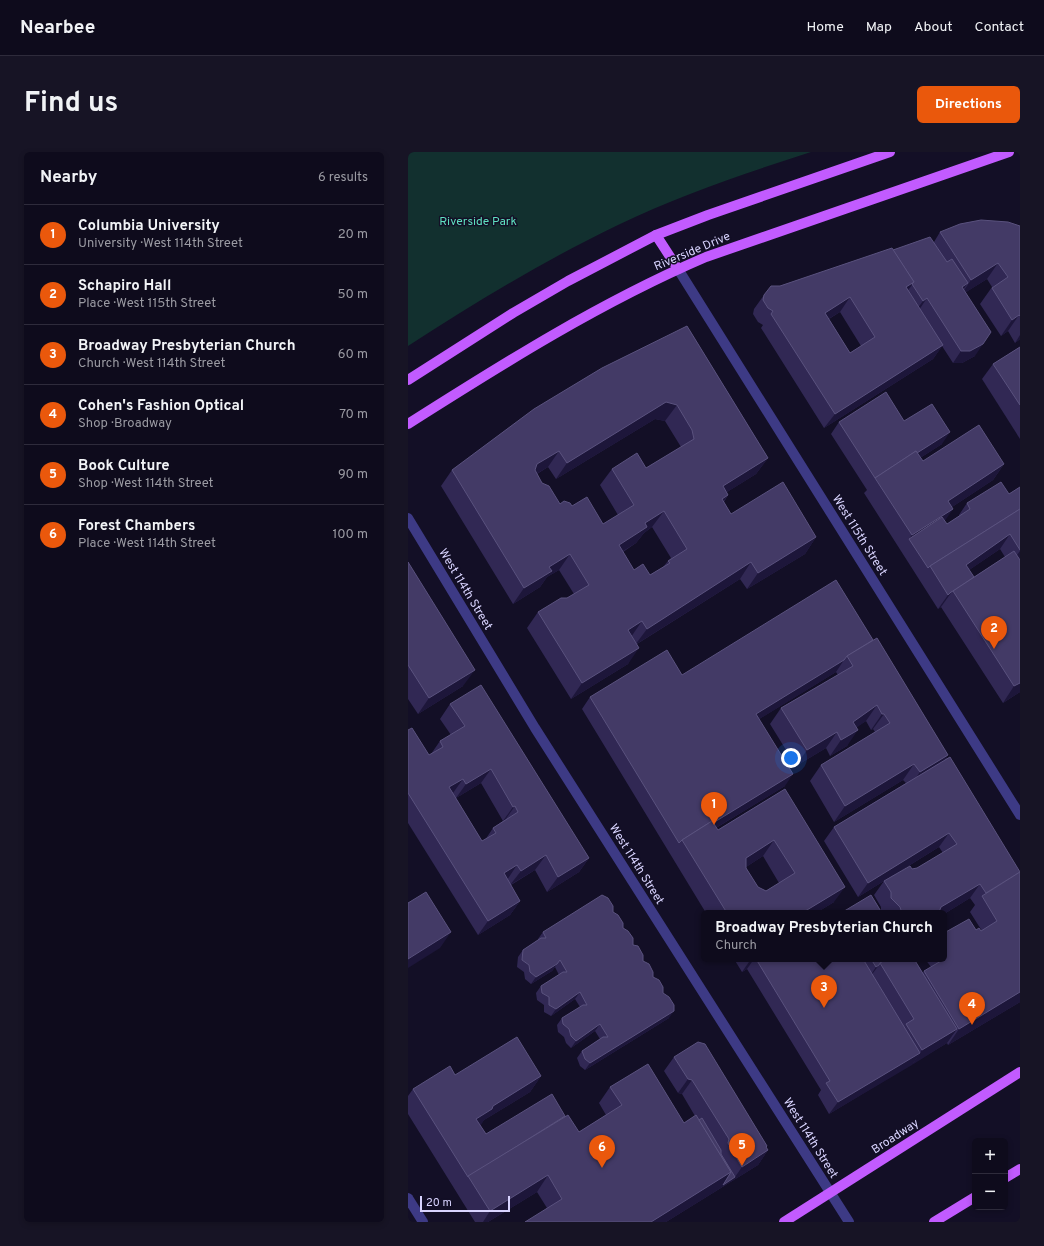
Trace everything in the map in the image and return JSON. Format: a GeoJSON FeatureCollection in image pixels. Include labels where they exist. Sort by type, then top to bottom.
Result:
{"type":"FeatureCollection","features":[{"type":"Feature","properties":{"kind":"main road"},"geometry":{"type":"LineString","coordinates":[[408,380],[554,289],[656,235],[890,152]]}},
{"type":"Feature","properties":{"kind":"main road","name":"Riverside Drive"},"geometry":{"type":"LineString","coordinates":[[408,424],[520,353],[582,318],[678,269],[706,257],[1009,152]]}},
{"type":"Feature","properties":{"kind":"main road"},"geometry":{"type":"LineString","coordinates":[[656,235],[678,269]]}},
{"type":"Feature","properties":{"kind":"main road","name":"Broadway"},"geometry":{"type":"LineString","coordinates":[[784,1222],[1020,1072]]}},
{"type":"Feature","properties":{"kind":"main road"},"geometry":{"type":"LineString","coordinates":[[1008,1176],[1020,1169]]}},
{"type":"Feature","properties":{"kind":"main road"},"geometry":{"type":"LineString","coordinates":[[934,1222],[972,1199]]}},
{"type":"Feature","properties":{"kind":"street","name":"West 115th Street"},"geometry":{"type":"LineString","coordinates":[[678,269],[1020,815]]}},
{"type":"Feature","properties":{"kind":"street","name":"West 114th Street"},"geometry":{"type":"LineString","coordinates":[[408,518],[535,728],[849,1222]]}},
{"type":"Feature","properties":{"kind":"street"},"geometry":{"type":"LineString","coordinates":[[408,1198],[423,1222]]}},
{"type":"Feature","properties":{"kind":"green space","name":"Riverside Park"},"geometry":{"type":"Polygon","coordinates":[[[408,152],[811,152],[689,194],[618,225],[564,252],[511,282],[408,346],[408,152]]]}},
{"type":"Feature","properties":{"kind":"building"},"geometry":{"type":"Polygon","coordinates":[[[981,220],[1008,222],[1020,226],[1020,316],[1019,315],[1012,320],[992,288],[1008,277],[998,263],[971,280],[940,232],[960,224],[981,220]]]}},
{"type":"Feature","properties":{"kind":"building"},"geometry":{"type":"Polygon","coordinates":[[[930,237],[947,262],[952,259],[968,283],[962,287],[991,332],[983,344],[970,351],[961,351],[927,298],[923,301],[912,284],[914,282],[893,250],[930,237]]]}},
{"type":"Feature","properties":{"kind":"building"},"geometry":{"type":"Polygon","coordinates":[[[892,248],[914,282],[906,287],[943,345],[835,414],[771,314],[773,311],[768,308],[763,300],[764,295],[771,286],[780,286],[892,248]],[[850,297],[825,313],[850,353],[875,337],[850,297]]]}},
{"type":"Feature","properties":{"kind":"building"},"geometry":{"type":"Polygon","coordinates":[[[687,326],[768,458],[723,486],[728,495],[722,499],[731,514],[783,482],[816,537],[758,573],[751,562],[647,629],[642,621],[628,630],[639,648],[582,683],[538,612],[561,598],[567,598],[589,585],[570,554],[549,567],[552,571],[524,588],[452,470],[534,409],[602,368],[687,326]],[[666,402],[567,463],[559,451],[537,464],[535,470],[542,483],[549,486],[560,504],[564,501],[570,503],[572,506],[587,497],[603,524],[634,505],[612,469],[637,453],[646,468],[694,439],[692,430],[677,405],[666,402]],[[664,511],[645,523],[647,527],[619,545],[634,570],[643,564],[650,575],[670,563],[668,561],[687,549],[664,511]]]}},
{"type":"Feature","properties":{"kind":"building"},"geometry":{"type":"Polygon","coordinates":[[[1020,347],[1020,405],[993,364],[1020,347]]]}},
{"type":"Feature","properties":{"kind":"building"},"geometry":{"type":"Polygon","coordinates":[[[886,392],[904,421],[932,404],[950,432],[917,453],[916,451],[875,478],[839,422],[886,392]]]}},
{"type":"Feature","properties":{"kind":"building"},"geometry":{"type":"Polygon","coordinates":[[[979,425],[1004,464],[948,501],[953,509],[912,535],[875,478],[916,451],[923,461],[979,425]]]}},
{"type":"Feature","properties":{"kind":"building"},"geometry":{"type":"Polygon","coordinates":[[[1001,482],[1009,494],[1020,487],[1020,509],[928,568],[909,539],[942,517],[947,524],[970,509],[967,503],[1001,482]]]}},
{"type":"Feature","properties":{"kind":"building"},"geometry":{"type":"Polygon","coordinates":[[[1020,509],[1020,550],[1010,534],[966,565],[974,577],[948,595],[930,566],[1020,509]]]}},
{"type":"Feature","properties":{"kind":"building"},"geometry":{"type":"Polygon","coordinates":[[[1014,551],[1020,560],[1020,683],[1014,686],[953,591],[1014,551]]]}},
{"type":"Feature","properties":{"kind":"building"},"geometry":{"type":"Polygon","coordinates":[[[408,562],[475,670],[429,698],[408,665],[408,562]]]}},
{"type":"Feature","properties":{"kind":"building"},"geometry":{"type":"Polygon","coordinates":[[[836,580],[873,640],[847,656],[844,660],[756,714],[793,774],[713,823],[712,821],[679,843],[590,697],[667,650],[682,675],[836,580]]]}},
{"type":"Feature","properties":{"kind":"building"},"geometry":{"type":"Polygon","coordinates":[[[877,638],[948,755],[920,772],[914,764],[845,806],[821,765],[890,723],[884,714],[882,714],[877,705],[853,722],[858,730],[841,740],[837,732],[807,750],[781,708],[853,666],[847,656],[877,638]]]}},
{"type":"Feature","properties":{"kind":"building"},"geometry":{"type":"Polygon","coordinates":[[[481,685],[589,858],[558,877],[546,855],[521,871],[517,865],[504,873],[520,901],[488,921],[408,793],[408,730],[412,728],[429,755],[443,747],[440,741],[465,726],[450,704],[481,685]],[[491,769],[466,784],[463,779],[449,787],[482,841],[496,833],[493,828],[518,812],[515,806],[513,807],[491,769]]]}},
{"type":"Feature","properties":{"kind":"building"},"geometry":{"type":"Polygon","coordinates":[[[950,757],[1020,872],[986,893],[980,884],[941,907],[940,910],[901,910],[891,898],[891,892],[884,881],[910,866],[912,869],[917,868],[957,844],[949,833],[868,883],[834,827],[950,757]]]}},
{"type":"Feature","properties":{"kind":"building"},"geometry":{"type":"Polygon","coordinates":[[[785,789],[845,887],[807,910],[725,910],[682,840],[712,821],[718,830],[785,789]],[[774,840],[746,858],[746,868],[758,887],[766,891],[795,873],[774,840]]]}},
{"type":"Feature","properties":{"kind":"building"},"geometry":{"type":"Polygon","coordinates":[[[1020,872],[1020,992],[959,1029],[924,971],[939,962],[947,962],[947,931],[969,919],[976,930],[979,928],[981,931],[997,921],[982,896],[1020,872]]]}},
{"type":"Feature","properties":{"kind":"building"},"geometry":{"type":"Polygon","coordinates":[[[426,892],[451,932],[408,959],[408,903],[426,892]]]}},
{"type":"Feature","properties":{"kind":"building"},"geometry":{"type":"Polygon","coordinates":[[[602,895],[608,898],[613,906],[613,912],[618,915],[623,923],[623,928],[628,931],[633,938],[633,945],[638,946],[643,955],[643,961],[649,964],[653,972],[653,977],[659,980],[663,987],[663,993],[669,997],[674,1005],[674,1011],[590,1063],[585,1059],[582,1051],[603,1037],[608,1037],[600,1024],[576,1041],[571,1036],[569,1029],[563,1024],[562,1018],[583,1005],[587,1005],[580,992],[556,1009],[549,1005],[549,997],[542,993],[541,986],[563,972],[567,972],[560,960],[557,964],[536,977],[530,972],[529,965],[522,960],[523,950],[541,938],[546,938],[543,932],[602,895]]]}},
{"type":"Feature","properties":{"kind":"building"},"geometry":{"type":"Polygon","coordinates":[[[871,895],[880,910],[846,910],[871,895]]]}},
{"type":"Feature","properties":{"kind":"building"},"geometry":{"type":"Polygon","coordinates":[[[758,962],[865,962],[920,1053],[838,1102],[826,1083],[830,1081],[758,962]]]}},
{"type":"Feature","properties":{"kind":"building"},"geometry":{"type":"Polygon","coordinates":[[[873,962],[882,962],[879,965],[876,967],[873,962]]]}},
{"type":"Feature","properties":{"kind":"building"},"geometry":{"type":"Polygon","coordinates":[[[916,962],[957,1029],[922,1050],[906,1024],[914,1019],[880,963],[916,962]]]}},
{"type":"Feature","properties":{"kind":"building"},"geometry":{"type":"Polygon","coordinates":[[[517,1037],[541,1076],[493,1106],[492,1109],[476,1119],[486,1134],[552,1094],[565,1116],[468,1177],[413,1089],[450,1066],[455,1075],[517,1037]]]}},
{"type":"Feature","properties":{"kind":"building"},"geometry":{"type":"Polygon","coordinates":[[[698,1042],[705,1044],[767,1146],[766,1147],[768,1150],[742,1167],[728,1143],[729,1139],[692,1080],[688,1079],[674,1057],[698,1042]]]}},
{"type":"Feature","properties":{"kind":"building"},"geometry":{"type":"Polygon","coordinates":[[[648,1064],[684,1123],[696,1115],[731,1172],[651,1222],[525,1222],[562,1199],[548,1175],[490,1211],[468,1176],[568,1115],[579,1132],[622,1105],[610,1087],[648,1064]]]}},
{"type":"Feature","properties":{"kind":"building"},"geometry":{"type":"Polygon","coordinates":[[[702,1118],[735,1177],[723,1185],[731,1172],[699,1120],[702,1118]]]}},
{"type":"Feature","properties":{"kind":"place","name":"Schapiro Hall"},"geometry":{"type":"Point","coordinates":[994,649]}},
{"type":"Feature","properties":{"kind":"place","name":"Columbia University"},"geometry":{"type":"Point","coordinates":[714,825]}},
{"type":"Feature","properties":{"kind":"place","name":"Broadway Presbyterian Church"},"geometry":{"type":"Point","coordinates":[824,1008]}},
{"type":"Feature","properties":{"kind":"place","name":"Cohen's Fashion Optical"},"geometry":{"type":"Point","coordinates":[972,1025]}},
{"type":"Feature","properties":{"kind":"place","name":"Book Culture"},"geometry":{"type":"Point","coordinates":[742,1166]}},
{"type":"Feature","properties":{"kind":"place","name":"Forest Chambers"},"geometry":{"type":"Point","coordinates":[602,1168]}}]}
